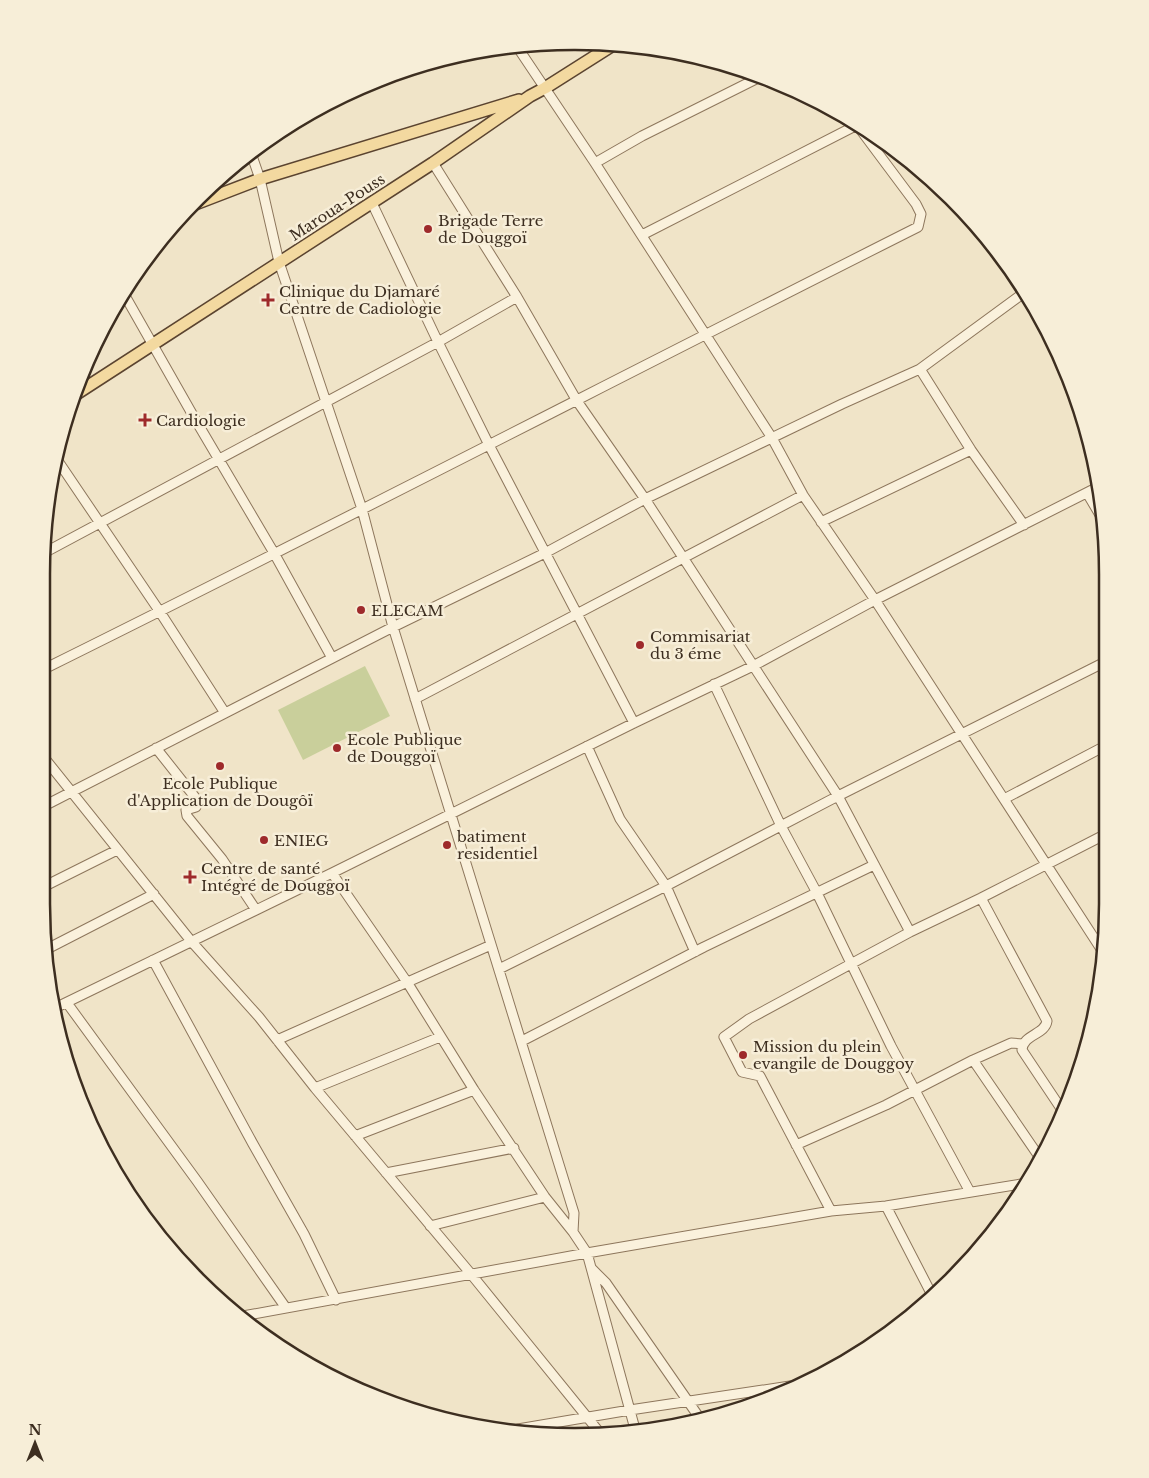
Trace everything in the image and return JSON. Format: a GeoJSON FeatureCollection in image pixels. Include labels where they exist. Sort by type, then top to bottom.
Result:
{"type":"FeatureCollection","features":[{"type":"Feature","properties":{"kind":"main road","name":"Maroua-Pouss"},"geometry":{"type":"LineString","coordinates":[[85,389],[372,203],[530,96],[605,51]]}},
{"type":"Feature","properties":{"kind":"main road"},"geometry":{"type":"LineString","coordinates":[[211,198],[260,179],[530,96]]}},
{"type":"Feature","properties":{"kind":"street"},"geometry":{"type":"LineString","coordinates":[[521,53],[642,235],[772,438],[803,495],[875,600],[1098,944]]}},
{"type":"Feature","properties":{"kind":"street"},"geometry":{"type":"LineString","coordinates":[[595,163],[642,136],[752,81]]}},
{"type":"Feature","properties":{"kind":"street"},"geometry":{"type":"LineString","coordinates":[[642,235],[850,128]]}},
{"type":"Feature","properties":{"kind":"street"},"geometry":{"type":"LineString","coordinates":[[50,666],[362,510],[704,334],[918,227],[921,214],[916,204],[868,139]]}},
{"type":"Feature","properties":{"kind":"street"},"geometry":{"type":"LineString","coordinates":[[253,159],[260,179],[279,262],[327,400],[362,510],[393,627],[574,1213],[573,1232]]}},
{"type":"Feature","properties":{"kind":"street"},"geometry":{"type":"LineString","coordinates":[[432,163],[517,297],[577,401],[684,558],[838,796],[910,932]]}},
{"type":"Feature","properties":{"kind":"street"},"geometry":{"type":"LineString","coordinates":[[372,203],[489,445],[634,723]]}},
{"type":"Feature","properties":{"kind":"street"},"geometry":{"type":"LineString","coordinates":[[50,803],[393,627],[546,553],[645,499],[842,404],[920,369],[1019,296]]}},
{"type":"Feature","properties":{"kind":"street"},"geometry":{"type":"LineString","coordinates":[[51,549],[438,342],[517,297]]}},
{"type":"Feature","properties":{"kind":"street"},"geometry":{"type":"LineString","coordinates":[[127,300],[332,658]]}},
{"type":"Feature","properties":{"kind":"street"},"geometry":{"type":"LineString","coordinates":[[920,369],[971,450],[1024,526]]}},
{"type":"Feature","properties":{"kind":"street"},"geometry":{"type":"LineString","coordinates":[[821,522],[971,450]]}},
{"type":"Feature","properties":{"kind":"street"},"geometry":{"type":"LineString","coordinates":[[61,466],[225,712]]}},
{"type":"Feature","properties":{"kind":"street"},"geometry":{"type":"LineString","coordinates":[[60,1005],[332,874],[587,746],[754,666],[875,600],[1092,490]]}},
{"type":"Feature","properties":{"kind":"street"},"geometry":{"type":"LineString","coordinates":[[1087,493],[1095,507]]}},
{"type":"Feature","properties":{"kind":"street"},"geometry":{"type":"LineString","coordinates":[[415,699],[803,495]]}},
{"type":"Feature","properties":{"kind":"street"},"geometry":{"type":"LineString","coordinates":[[499,968],[666,886],[838,796],[1099,665]]}},
{"type":"Feature","properties":{"kind":"street"},"geometry":{"type":"LineString","coordinates":[[714,684],[781,826],[817,893],[915,1090],[970,1192]]}},
{"type":"Feature","properties":{"kind":"street"},"geometry":{"type":"LineString","coordinates":[[587,746],[620,819],[666,886],[695,952]]}},
{"type":"Feature","properties":{"kind":"street"},"geometry":{"type":"LineString","coordinates":[[156,748],[198,802],[196,807],[186,810],[187,816],[222,859],[256,910]]}},
{"type":"Feature","properties":{"kind":"street"},"geometry":{"type":"LineString","coordinates":[[1004,799],[1099,749]]}},
{"type":"Feature","properties":{"kind":"street"},"geometry":{"type":"LineString","coordinates":[[50,764],[116,850],[191,941],[259,1017],[315,1088],[471,1274],[595,1427]]}},
{"type":"Feature","properties":{"kind":"street"},"geometry":{"type":"LineString","coordinates":[[831,1211],[760,1076],[742,1072],[724,1037],[749,1019],[910,932],[1099,838]]}},
{"type":"Feature","properties":{"kind":"street"},"geometry":{"type":"LineString","coordinates":[[50,883],[116,850]]}},
{"type":"Feature","properties":{"kind":"street"},"geometry":{"type":"LineString","coordinates":[[522,1041],[695,952],[874,865]]}},
{"type":"Feature","properties":{"kind":"street"},"geometry":{"type":"LineString","coordinates":[[332,874],[407,982],[474,1090],[545,1197],[587,1253],[634,1425]]}},
{"type":"Feature","properties":{"kind":"street"},"geometry":{"type":"LineString","coordinates":[[52,947],[154,894]]}},
{"type":"Feature","properties":{"kind":"street"},"geometry":{"type":"LineString","coordinates":[[981,898],[1047,1021],[1047,1025],[1044,1028],[1026,1039],[1022,1044],[1022,1050],[1059,1105]]}},
{"type":"Feature","properties":{"kind":"street"},"geometry":{"type":"LineString","coordinates":[[277,1040],[491,945]]}},
{"type":"Feature","properties":{"kind":"street"},"geometry":{"type":"LineString","coordinates":[[153,960],[304,1234],[336,1300]]}},
{"type":"Feature","properties":{"kind":"street"},"geometry":{"type":"LineString","coordinates":[[66,1002],[197,1181],[286,1308]]}},
{"type":"Feature","properties":{"kind":"street"},"geometry":{"type":"LineString","coordinates":[[315,1088],[440,1037]]}},
{"type":"Feature","properties":{"kind":"street"},"geometry":{"type":"LineString","coordinates":[[796,1145],[886,1105],[973,1060],[1011,1043],[1022,1044]]}},
{"type":"Feature","properties":{"kind":"street"},"geometry":{"type":"LineString","coordinates":[[973,1060],[1036,1152]]}},
{"type":"Feature","properties":{"kind":"street"},"geometry":{"type":"LineString","coordinates":[[355,1136],[474,1090]]}},
{"type":"Feature","properties":{"kind":"street"},"geometry":{"type":"LineString","coordinates":[[386,1173],[514,1148]]}},
{"type":"Feature","properties":{"kind":"street"},"geometry":{"type":"LineString","coordinates":[[249,1315],[587,1253],[831,1211],[886,1206],[1018,1184]]}},
{"type":"Feature","properties":{"kind":"street"},"geometry":{"type":"LineString","coordinates":[[430,1226],[545,1197]]}},
{"type":"Feature","properties":{"kind":"street"},"geometry":{"type":"LineString","coordinates":[[886,1206],[929,1289]]}},
{"type":"Feature","properties":{"kind":"street"},"geometry":{"type":"LineString","coordinates":[[591,1269],[606,1283],[697,1413]]}},
{"type":"Feature","properties":{"kind":"street"},"geometry":{"type":"LineString","coordinates":[[533,1426],[773,1389]]}},
{"type":"Feature","properties":{"kind":"green space"},"geometry":{"type":"Polygon","coordinates":[[[365,666],[390,716],[303,760],[278,710],[365,666]]]}},
{"type":"Feature","properties":{"kind":"place","name":"Brigade Terre de Douggoï"},"geometry":{"type":"Point","coordinates":[428,229]}},
{"type":"Feature","properties":{"kind":"place","name":"Clinique du Djamaré Centre de Cadiologie"},"geometry":{"type":"Point","coordinates":[268,300]}},
{"type":"Feature","properties":{"kind":"place","name":"Cardiologie"},"geometry":{"type":"Point","coordinates":[145,420]}},
{"type":"Feature","properties":{"kind":"place","name":"ELECAM"},"geometry":{"type":"Point","coordinates":[361,610]}},
{"type":"Feature","properties":{"kind":"place","name":"Commisariat du 3 éme"},"geometry":{"type":"Point","coordinates":[640,645]}},
{"type":"Feature","properties":{"kind":"place","name":"Ecole Publique de Douggoï"},"geometry":{"type":"Point","coordinates":[337,748]}},
{"type":"Feature","properties":{"kind":"place","name":"Ecole Publique d'Application de Dougôï"},"geometry":{"type":"Point","coordinates":[220,766]}},
{"type":"Feature","properties":{"kind":"place","name":"ENIEG"},"geometry":{"type":"Point","coordinates":[264,840]}},
{"type":"Feature","properties":{"kind":"place","name":"batiment residentiel"},"geometry":{"type":"Point","coordinates":[447,845]}},
{"type":"Feature","properties":{"kind":"place","name":"Centre de santé Intégré de Douggoï"},"geometry":{"type":"Point","coordinates":[190,877]}},
{"type":"Feature","properties":{"kind":"place","name":"Mission du plein evangile de Douggoy"},"geometry":{"type":"Point","coordinates":[743,1055]}}]}
